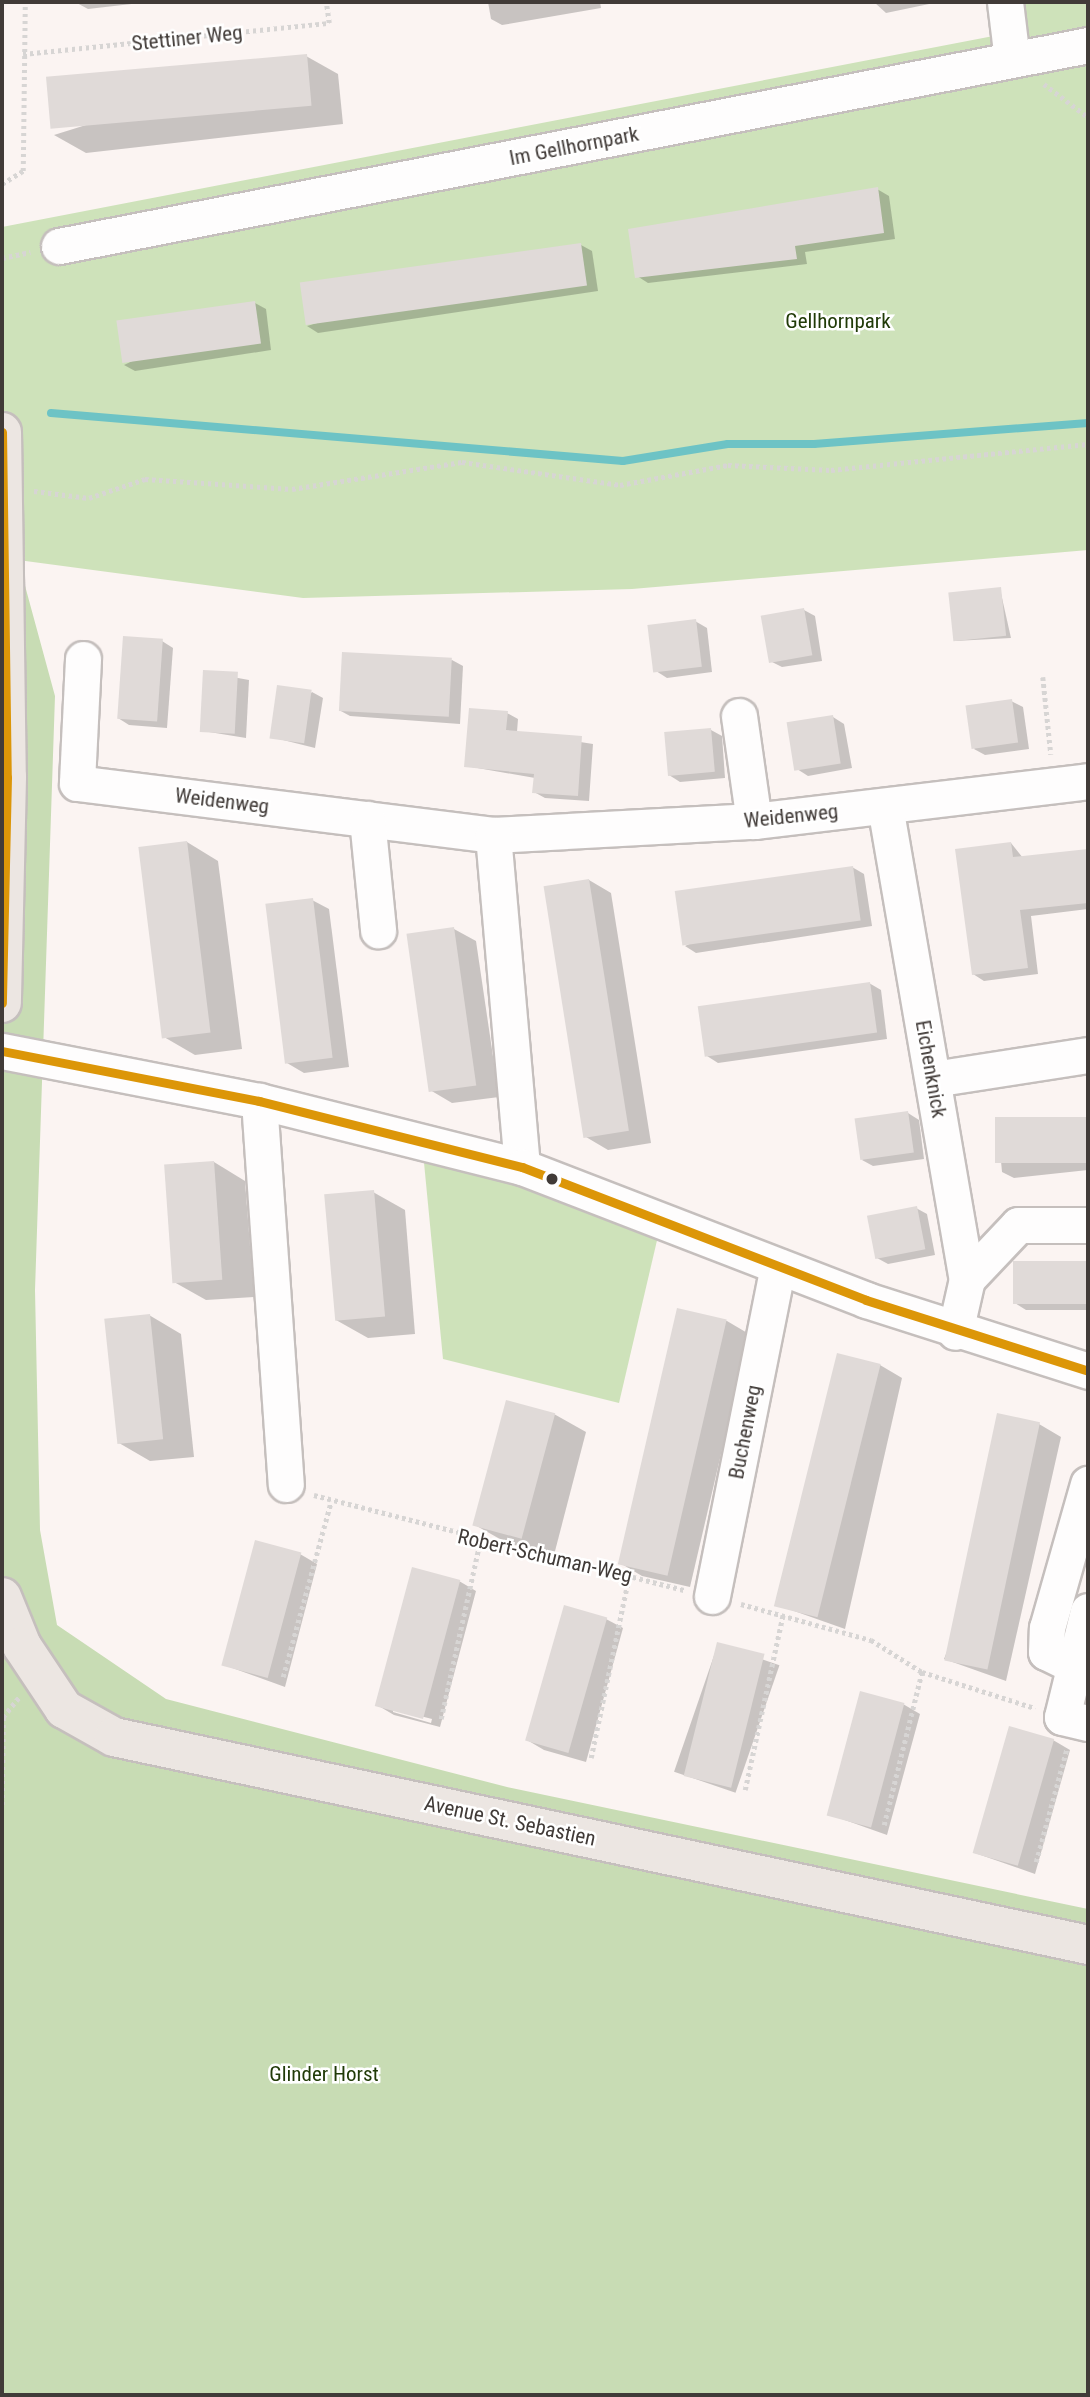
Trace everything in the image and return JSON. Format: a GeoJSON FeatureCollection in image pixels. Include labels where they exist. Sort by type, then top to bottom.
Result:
{"type":"FeatureCollection","features":[{"type":"Feature","properties":{"kind":"main road"},"geometry":{"type":"LineString","coordinates":[[2,432],[7,489],[2,1003]]}},
{"type":"Feature","properties":{"kind":"main road","name":"Avenue St. Sebastien"},"geometry":{"type":"LineString","coordinates":[[2,1597],[38,1672],[82,1724],[114,1737],[1088,1945]]}},
{"type":"Feature","properties":{"kind":"street"},"geometry":{"type":"LineString","coordinates":[[1005,2],[1012,60]]}},
{"type":"Feature","properties":{"kind":"street","name":"Im Gellhornpark"},"geometry":{"type":"LineString","coordinates":[[59,246],[1088,45]]}},
{"type":"Feature","properties":{"kind":"street","name":"Weidenweg"},"geometry":{"type":"LineString","coordinates":[[83,660],[77,783],[493,835],[754,821],[1088,781]]}},
{"type":"Feature","properties":{"kind":"street"},"geometry":{"type":"LineString","coordinates":[[739,716],[754,821]]}},
{"type":"Feature","properties":{"kind":"street","name":"Eichenknick"},"geometry":{"type":"LineString","coordinates":[[886,806],[967,1279],[955,1332]]}},
{"type":"Feature","properties":{"kind":"street"},"geometry":{"type":"LineString","coordinates":[[367,819],[378,930]]}},
{"type":"Feature","properties":{"kind":"street"},"geometry":{"type":"LineString","coordinates":[[493,835],[522,1167]]}},
{"type":"Feature","properties":{"kind":"street"},"geometry":{"type":"LineString","coordinates":[[2,1051],[259,1101],[522,1167],[778,1267],[955,1332],[1088,1371]]}},
{"type":"Feature","properties":{"kind":"street"},"geometry":{"type":"LineString","coordinates":[[933,1079],[1088,1055]]}},
{"type":"Feature","properties":{"kind":"street"},"geometry":{"type":"LineString","coordinates":[[259,1101],[286,1484]]}},
{"type":"Feature","properties":{"kind":"street"},"geometry":{"type":"LineString","coordinates":[[967,1279],[1018,1225],[1088,1225]]}},
{"type":"Feature","properties":{"kind":"street","name":"Buchenweg"},"geometry":{"type":"LineString","coordinates":[[712,1597],[778,1267]]}},
{"type":"Feature","properties":{"kind":"street"},"geometry":{"type":"LineString","coordinates":[[1075,1666],[1046,1652],[1047,1628],[1088,1484]]}},
{"type":"Feature","properties":{"kind":"street"},"geometry":{"type":"LineString","coordinates":[[1075,1720],[1075,1666],[1088,1611]]}},
{"type":"Feature","properties":{"kind":"path"},"geometry":{"type":"LineString","coordinates":[[2,184],[23,171],[25,2]]}},
{"type":"Feature","properties":{"kind":"path","name":"Stettiner Weg"},"geometry":{"type":"LineString","coordinates":[[23,54],[329,23],[326,2]]}},
{"type":"Feature","properties":{"kind":"path"},"geometry":{"type":"LineString","coordinates":[[1012,60],[1088,117]]}},
{"type":"Feature","properties":{"kind":"path"},"geometry":{"type":"LineString","coordinates":[[7,489],[89,498],[145,479],[292,489],[462,462],[620,485],[728,465],[831,470],[1088,444]]}},
{"type":"Feature","properties":{"kind":"path"},"geometry":{"type":"LineString","coordinates":[[1042,677],[1054,784]]}},
{"type":"Feature","properties":{"kind":"path","name":"Robert-Schuman-Weg"},"geometry":{"type":"LineString","coordinates":[[286,1484],[331,1502],[480,1542],[783,1614],[871,1640],[922,1672],[1075,1720]]}},
{"type":"Feature","properties":{"kind":"path"},"geometry":{"type":"LineString","coordinates":[[283,1677],[331,1502]]}},
{"type":"Feature","properties":{"kind":"path"},"geometry":{"type":"LineString","coordinates":[[441,1719],[480,1542]]}},
{"type":"Feature","properties":{"kind":"path"},"geometry":{"type":"LineString","coordinates":[[591,1758],[629,1576]]}},
{"type":"Feature","properties":{"kind":"path"},"geometry":{"type":"LineString","coordinates":[[745,1790],[783,1614]]}},
{"type":"Feature","properties":{"kind":"path"},"geometry":{"type":"LineString","coordinates":[[2,1805],[4,1717],[38,1672]]}},
{"type":"Feature","properties":{"kind":"path"},"geometry":{"type":"LineString","coordinates":[[884,1825],[922,1672]]}},
{"type":"Feature","properties":{"kind":"path"},"geometry":{"type":"LineString","coordinates":[[1037,1862],[1075,1720]]}},
{"type":"Feature","properties":{"kind":"green space","name":"Gellhornpark"},"geometry":{"type":"Polygon","coordinates":[[[1006,2],[1088,2],[1088,550],[632,589],[303,598],[18,560],[2,422],[2,227],[1009,33],[1006,2]]]}},
{"type":"Feature","properties":{"kind":"green space","name":"Glinder Horst"},"geometry":{"type":"Polygon","coordinates":[[[18,560],[55,696],[35,1290],[40,1530],[57,1625],[166,1699],[507,1787],[1088,1909],[1088,2395],[2,2395],[2,561],[18,560]]]}},
{"type":"Feature","properties":{"kind":"green space"},"geometry":{"type":"Polygon","coordinates":[[[422,1142],[662,1219],[619,1403],[443,1359],[422,1142]]]}},
{"type":"Feature","properties":{"kind":"building"},"geometry":{"type":"Polygon","coordinates":[[[307,54],[312,106],[51,129],[46,77],[307,54]]]}},
{"type":"Feature","properties":{"kind":"building"},"geometry":{"type":"Polygon","coordinates":[[[878,187],[884,233],[795,246],[797,259],[635,278],[628,229],[878,187]]]}},
{"type":"Feature","properties":{"kind":"building"},"geometry":{"type":"Polygon","coordinates":[[[581,243],[587,286],[306,325],[300,283],[581,243]]]}},
{"type":"Feature","properties":{"kind":"building"},"geometry":{"type":"Polygon","coordinates":[[[255,301],[261,344],[122,363],[116,320],[255,301]]]}},
{"type":"Feature","properties":{"kind":"building"},"geometry":{"type":"Polygon","coordinates":[[[1001,587],[1006,636],[953,641],[948,593],[1001,587]]]}},
{"type":"Feature","properties":{"kind":"building"},"geometry":{"type":"Polygon","coordinates":[[[804,608],[812,655],[769,663],[761,616],[804,608]]]}},
{"type":"Feature","properties":{"kind":"building"},"geometry":{"type":"Polygon","coordinates":[[[696,619],[702,667],[653,673],[647,625],[696,619]]]}},
{"type":"Feature","properties":{"kind":"building"},"geometry":{"type":"Polygon","coordinates":[[[123,636],[163,639],[157,722],[117,719],[123,636]]]}},
{"type":"Feature","properties":{"kind":"building"},"geometry":{"type":"Polygon","coordinates":[[[342,652],[452,658],[449,717],[339,711],[342,652]]]}},
{"type":"Feature","properties":{"kind":"building"},"geometry":{"type":"Polygon","coordinates":[[[203,670],[238,672],[235,734],[200,732],[203,670]]]}},
{"type":"Feature","properties":{"kind":"building"},"geometry":{"type":"Polygon","coordinates":[[[277,685],[312,690],[304,743],[269,738],[277,685]]]}},
{"type":"Feature","properties":{"kind":"building"},"geometry":{"type":"Polygon","coordinates":[[[1012,699],[1018,743],[972,749],[965,706],[1012,699]]]}},
{"type":"Feature","properties":{"kind":"building"},"geometry":{"type":"Polygon","coordinates":[[[469,708],[508,711],[506,730],[582,736],[578,796],[532,793],[534,774],[464,767],[469,708]]]}},
{"type":"Feature","properties":{"kind":"building"},"geometry":{"type":"Polygon","coordinates":[[[833,715],[841,763],[794,771],[787,722],[833,715]]]}},
{"type":"Feature","properties":{"kind":"building"},"geometry":{"type":"Polygon","coordinates":[[[711,728],[715,772],[668,776],[664,732],[711,728]]]}},
{"type":"Feature","properties":{"kind":"building"},"geometry":{"type":"Polygon","coordinates":[[[187,841],[211,1033],[162,1039],[138,847],[187,841]]]}},
{"type":"Feature","properties":{"kind":"building"},"geometry":{"type":"Polygon","coordinates":[[[1011,842],[1013,857],[1088,849],[1088,903],[1020,910],[1028,968],[972,975],[955,849],[1011,842]]]}},
{"type":"Feature","properties":{"kind":"building"},"geometry":{"type":"Polygon","coordinates":[[[853,866],[861,920],[682,946],[675,891],[853,866]]]}},
{"type":"Feature","properties":{"kind":"building"},"geometry":{"type":"Polygon","coordinates":[[[589,879],[629,1131],[583,1138],[544,886],[589,879]]]}},
{"type":"Feature","properties":{"kind":"building"},"geometry":{"type":"Polygon","coordinates":[[[313,898],[333,1058],[285,1064],[265,904],[313,898]]]}},
{"type":"Feature","properties":{"kind":"building"},"geometry":{"type":"Polygon","coordinates":[[[454,927],[476,1085],[429,1092],[406,934],[454,927]]]}},
{"type":"Feature","properties":{"kind":"building"},"geometry":{"type":"Polygon","coordinates":[[[870,982],[877,1033],[705,1057],[698,1006],[870,982]]]}},
{"type":"Feature","properties":{"kind":"building"},"geometry":{"type":"Polygon","coordinates":[[[908,1111],[914,1153],[860,1160],[855,1119],[908,1111]]]}},
{"type":"Feature","properties":{"kind":"building"},"geometry":{"type":"Polygon","coordinates":[[[995,1117],[1088,1117],[1088,1163],[995,1163],[995,1117]]]}},
{"type":"Feature","properties":{"kind":"building"},"geometry":{"type":"Polygon","coordinates":[[[214,1161],[222,1280],[172,1283],[164,1164],[214,1161]]]}},
{"type":"Feature","properties":{"kind":"building"},"geometry":{"type":"Polygon","coordinates":[[[374,1190],[385,1317],[335,1321],[324,1194],[374,1190]]]}},
{"type":"Feature","properties":{"kind":"building"},"geometry":{"type":"Polygon","coordinates":[[[917,1206],[925,1249],[875,1259],[867,1216],[917,1206]]]}},
{"type":"Feature","properties":{"kind":"building"},"geometry":{"type":"Polygon","coordinates":[[[1013,1261],[1088,1261],[1088,1304],[1013,1304],[1013,1261]]]}},
{"type":"Feature","properties":{"kind":"building"},"geometry":{"type":"Polygon","coordinates":[[[677,1308],[727,1319],[668,1576],[618,1564],[677,1308]]]}},
{"type":"Feature","properties":{"kind":"building"},"geometry":{"type":"Polygon","coordinates":[[[150,1314],[163,1439],[117,1444],[104,1319],[150,1314]]]}},
{"type":"Feature","properties":{"kind":"building"},"geometry":{"type":"Polygon","coordinates":[[[837,1353],[881,1364],[818,1617],[774,1606],[837,1353]]]}},
{"type":"Feature","properties":{"kind":"building"},"geometry":{"type":"Polygon","coordinates":[[[506,1400],[555,1413],[522,1539],[472,1526],[506,1400]]]}},
{"type":"Feature","properties":{"kind":"building"},"geometry":{"type":"Polygon","coordinates":[[[997,1413],[1040,1422],[987,1670],[944,1660],[997,1413]]]}},
{"type":"Feature","properties":{"kind":"building"},"geometry":{"type":"Polygon","coordinates":[[[255,1540],[301,1552],[268,1678],[221,1666],[255,1540]]]}},
{"type":"Feature","properties":{"kind":"building"},"geometry":{"type":"Polygon","coordinates":[[[412,1567],[460,1580],[423,1719],[375,1706],[412,1567]]]}},
{"type":"Feature","properties":{"kind":"building"},"geometry":{"type":"Polygon","coordinates":[[[564,1605],[607,1617],[568,1753],[525,1741],[564,1605]]]}},
{"type":"Feature","properties":{"kind":"building"},"geometry":{"type":"Polygon","coordinates":[[[717,1642],[765,1654],[731,1788],[684,1776],[717,1642]]]}},
{"type":"Feature","properties":{"kind":"building"},"geometry":{"type":"Polygon","coordinates":[[[860,1691],[904,1703],[871,1828],[827,1816],[860,1691]]]}},
{"type":"Feature","properties":{"kind":"building"},"geometry":{"type":"Polygon","coordinates":[[[1009,1726],[1054,1739],[1018,1866],[973,1853],[1009,1726]]]}},
{"type":"Feature","properties":{"kind":"waterway"},"geometry":{"type":"LineString","coordinates":[[51,413],[623,461],[728,444],[814,444],[1088,423]]}},
{"type":"Feature","properties":{"kind":"transit line"},"geometry":{"type":"LineString","coordinates":[[2,432],[7,777],[2,1003]]}},
{"type":"Feature","properties":{"kind":"transit line"},"geometry":{"type":"LineString","coordinates":[[2,1051],[259,1101],[522,1167],[866,1300],[1088,1371]]}}]}
